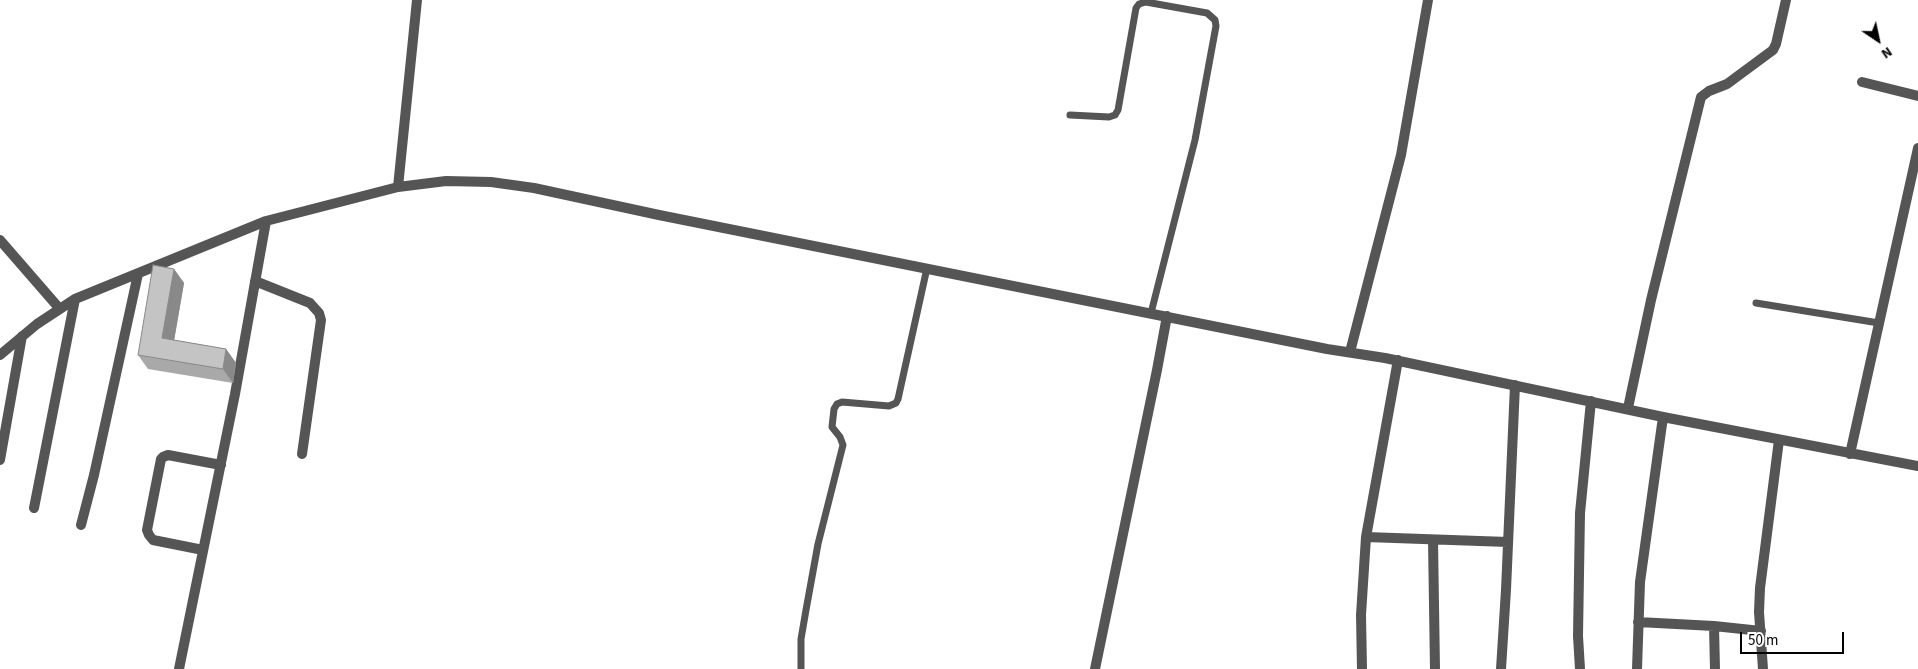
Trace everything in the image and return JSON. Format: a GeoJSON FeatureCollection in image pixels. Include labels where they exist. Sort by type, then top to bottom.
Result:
{"type":"FeatureCollection","features":[{"type":"Feature","properties":{"kind":"street"},"geometry":{"type":"LineString","coordinates":[[398,187],[417,0]]}},
{"type":"Feature","properties":{"kind":"street"},"geometry":{"type":"LineString","coordinates":[[1350,352],[1401,155],[1428,0]]}},
{"type":"Feature","properties":{"kind":"street"},"geometry":{"type":"LineString","coordinates":[[1628,408],[1651,300],[1701,98],[1708,91],[1727,84],[1773,50],[1786,0]]}},
{"type":"Feature","properties":{"kind":"street"},"geometry":{"type":"LineString","coordinates":[[1862,82],[1918,96]]}},
{"type":"Feature","properties":{"kind":"street"},"geometry":{"type":"LineString","coordinates":[[1850,454],[1918,148]]}},
{"type":"Feature","properties":{"kind":"street"},"geometry":{"type":"LineString","coordinates":[[0,355],[59,308],[76,298],[266,221],[398,187],[446,181],[491,182],[534,188],[659,215],[1151,313],[1398,360],[1663,417],[1918,466]]}},
{"type":"Feature","properties":{"kind":"street"},"geometry":{"type":"LineString","coordinates":[[179,669],[221,465],[266,221]]}},
{"type":"Feature","properties":{"kind":"street"},"geometry":{"type":"LineString","coordinates":[[0,240],[59,308]]}},
{"type":"Feature","properties":{"kind":"street"},"geometry":{"type":"LineString","coordinates":[[81,525],[96,466],[138,274]]}},
{"type":"Feature","properties":{"kind":"street"},"geometry":{"type":"LineString","coordinates":[[256,281],[310,303],[319,314],[321,320],[302,454]]}},
{"type":"Feature","properties":{"kind":"street"},"geometry":{"type":"LineString","coordinates":[[34,508],[76,298]]}},
{"type":"Feature","properties":{"kind":"street"},"geometry":{"type":"LineString","coordinates":[[1095,669],[1167,316]]}},
{"type":"Feature","properties":{"kind":"street"},"geometry":{"type":"LineString","coordinates":[[0,460],[22,336]]}},
{"type":"Feature","properties":{"kind":"street"},"geometry":{"type":"LineString","coordinates":[[1362,669],[1361,615],[1366,537],[1398,360]]}},
{"type":"Feature","properties":{"kind":"street"},"geometry":{"type":"LineString","coordinates":[[1501,669],[1515,385]]}},
{"type":"Feature","properties":{"kind":"street"},"geometry":{"type":"LineString","coordinates":[[1580,669],[1578,636],[1580,513],[1591,401]]}},
{"type":"Feature","properties":{"kind":"street"},"geometry":{"type":"LineString","coordinates":[[1637,669],[1641,572],[1663,417]]}},
{"type":"Feature","properties":{"kind":"street"},"geometry":{"type":"LineString","coordinates":[[1763,669],[1759,612],[1760,582],[1779,440]]}},
{"type":"Feature","properties":{"kind":"street"},"geometry":{"type":"LineString","coordinates":[[203,550],[153,540],[148,535],[161,460],[168,455],[221,465]]}},
{"type":"Feature","properties":{"kind":"street"},"geometry":{"type":"LineString","coordinates":[[1366,537],[1508,542]]}},
{"type":"Feature","properties":{"kind":"street"},"geometry":{"type":"LineString","coordinates":[[1433,540],[1435,669]]}},
{"type":"Feature","properties":{"kind":"street"},"geometry":{"type":"LineString","coordinates":[[1638,622],[1714,626],[1761,631]]}},
{"type":"Feature","properties":{"kind":"street"},"geometry":{"type":"LineString","coordinates":[[1714,626],[1715,669]]}},
{"type":"Feature","properties":{"kind":"lane"},"geometry":{"type":"LineString","coordinates":[[1070,115],[1109,117],[1118,110],[1136,8],[1139,4],[1146,2],[1207,13],[1215,20],[1216,26],[1195,140],[1151,313]]}},
{"type":"Feature","properties":{"kind":"lane"},"geometry":{"type":"LineString","coordinates":[[801,669],[801,639],[818,544],[843,445],[840,437],[832,427],[834,409],[837,404],[842,402],[889,406],[896,403],[926,268]]}},
{"type":"Feature","properties":{"kind":"lane"},"geometry":{"type":"LineString","coordinates":[[1756,303],[1879,323]]}},
{"type":"Feature","properties":{"kind":"building"},"geometry":{"type":"Polygon","coordinates":[[[153,265],[174,269],[162,338],[226,349],[223,369],[138,355],[153,265]]]}}]}
